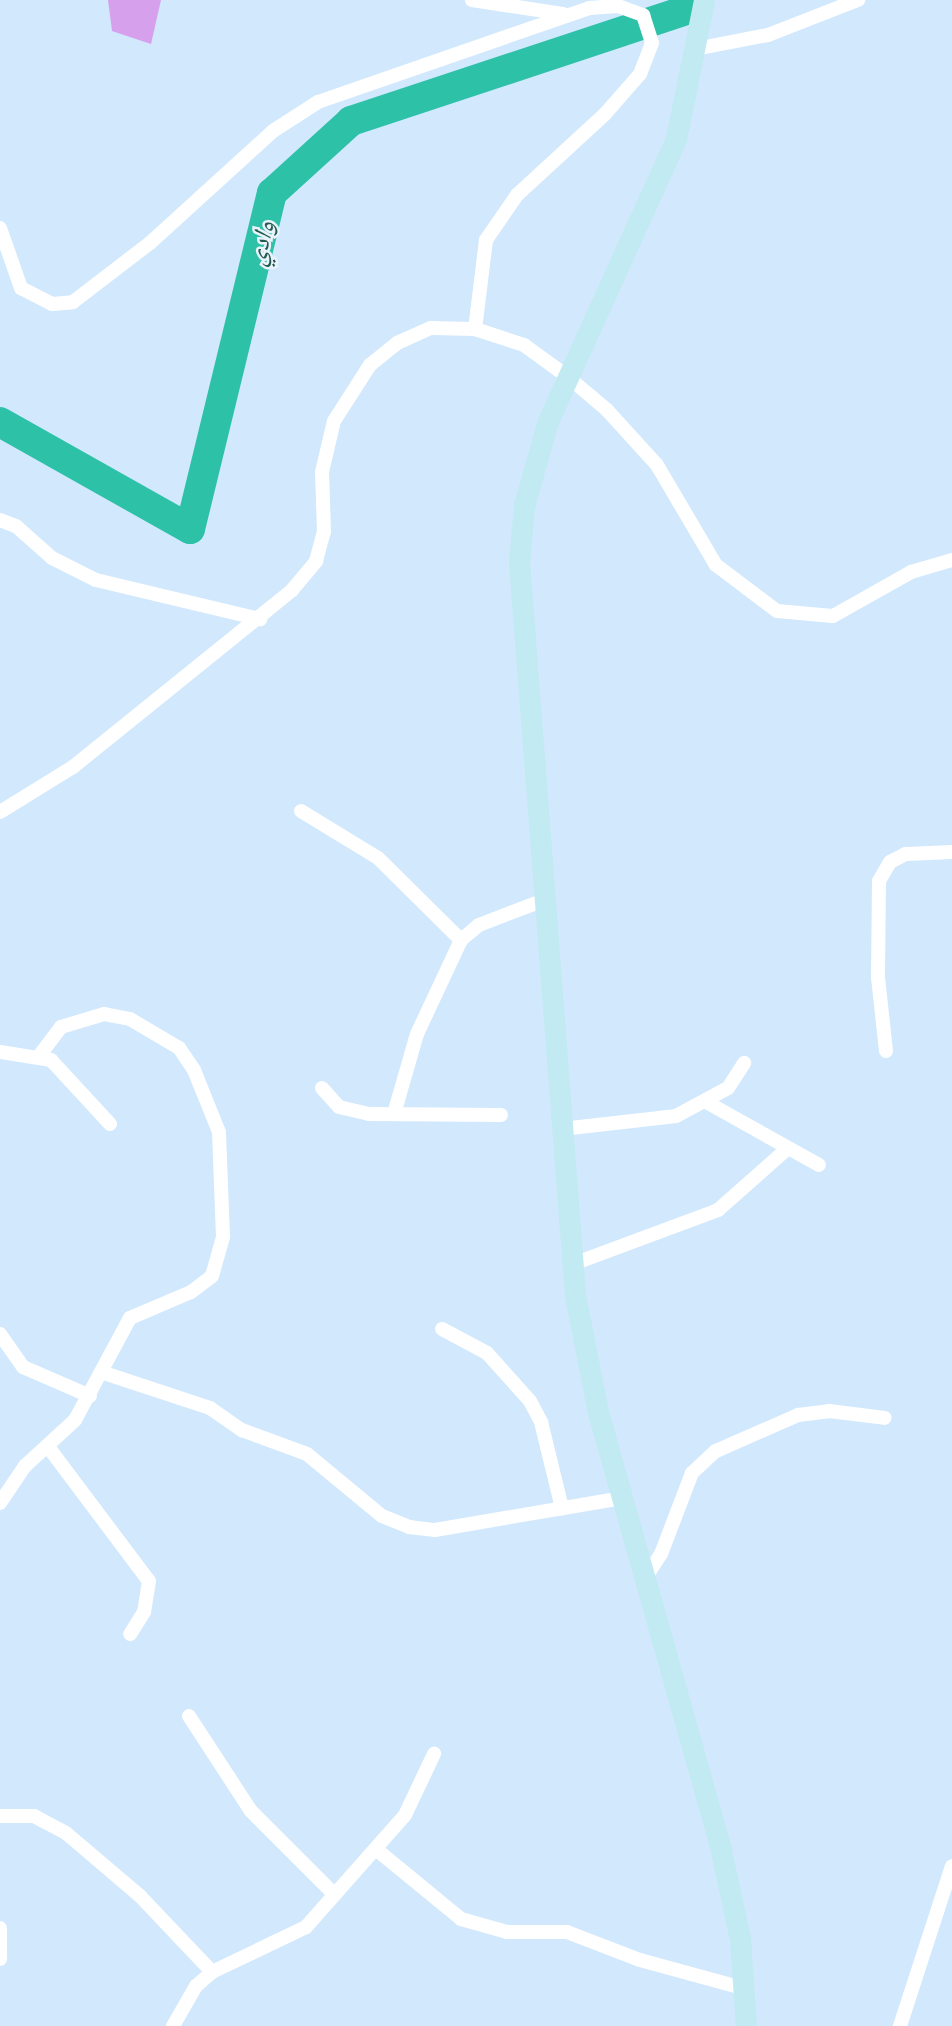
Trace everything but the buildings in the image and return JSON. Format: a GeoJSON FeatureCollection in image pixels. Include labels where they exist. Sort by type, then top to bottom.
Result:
{"type":"FeatureCollection","features":[{"type":"Feature","properties":{"kind":"main road"},"geometry":{"type":"LineString","coordinates":[[704,0],[676,139],[661,182],[547,424],[527,494],[519,562],[573,1264],[598,1412],[721,1851],[746,1989],[746,2026]]}},
{"type":"Feature","properties":{"kind":"street"},"geometry":{"type":"LineString","coordinates":[[472,0],[571,14]]}},
{"type":"Feature","properties":{"kind":"street"},"geometry":{"type":"LineString","coordinates":[[695,50],[768,35],[858,0]]}},
{"type":"Feature","properties":{"kind":"street"},"geometry":{"type":"LineString","coordinates":[[0,228],[22,288],[52,304],[73,302],[150,243],[272,131],[318,102],[571,14],[604,6],[632,10],[649,22],[652,43],[640,74],[605,114],[503,211],[486,240],[479,270],[475,329]]}},
{"type":"Feature","properties":{"kind":"street"},"geometry":{"type":"LineString","coordinates":[[0,812],[72,766],[260,619],[316,561],[324,532],[322,472],[334,421],[370,365],[397,343],[431,328],[475,329],[524,345],[568,377],[607,410],[657,465],[716,565],[777,611],[833,616],[911,572],[952,560]]}},
{"type":"Feature","properties":{"kind":"street"},"geometry":{"type":"LineString","coordinates":[[0,520],[16,526],[52,558],[96,580],[260,619]]}},
{"type":"Feature","properties":{"kind":"street"},"geometry":{"type":"LineString","coordinates":[[300,811],[378,858],[461,940]]}},
{"type":"Feature","properties":{"kind":"street"},"geometry":{"type":"LineString","coordinates":[[886,1051],[878,977],[879,881],[890,862],[906,854],[952,852]]}},
{"type":"Feature","properties":{"kind":"street"},"geometry":{"type":"LineString","coordinates":[[394,1114],[416,1034],[461,940],[479,925],[544,900]]}},
{"type":"Feature","properties":{"kind":"street"},"geometry":{"type":"LineString","coordinates":[[0,1503],[25,1466],[49,1448],[90,1396],[130,1318],[191,1292],[212,1276],[223,1237],[219,1132],[194,1070],[179,1048],[130,1019],[83,1016],[61,1027],[39,1056]]}},
{"type":"Feature","properties":{"kind":"street"},"geometry":{"type":"LineString","coordinates":[[0,1052],[39,1056],[61,1067],[110,1124]]}},
{"type":"Feature","properties":{"kind":"street"},"geometry":{"type":"LineString","coordinates":[[562,1129],[676,1115],[708,1103],[728,1088],[744,1063]]}},
{"type":"Feature","properties":{"kind":"street"},"geometry":{"type":"LineString","coordinates":[[322,1088],[339,1107],[394,1114],[501,1115]]}},
{"type":"Feature","properties":{"kind":"street"},"geometry":{"type":"LineString","coordinates":[[708,1103],[819,1165]]}},
{"type":"Feature","properties":{"kind":"street"},"geometry":{"type":"LineString","coordinates":[[573,1264],[718,1210],[787,1149]]}},
{"type":"Feature","properties":{"kind":"street"},"geometry":{"type":"LineString","coordinates":[[442,1328],[487,1353],[530,1401],[541,1422],[562,1508]]}},
{"type":"Feature","properties":{"kind":"street"},"geometry":{"type":"LineString","coordinates":[[0,1334],[23,1367],[90,1396]]}},
{"type":"Feature","properties":{"kind":"street"},"geometry":{"type":"LineString","coordinates":[[104,1373],[211,1408],[242,1430],[307,1454],[382,1516],[409,1527],[435,1530],[622,1499]]}},
{"type":"Feature","properties":{"kind":"street"},"geometry":{"type":"LineString","coordinates":[[644,1580],[661,1554],[674,1507],[692,1473],[716,1451],[798,1415],[829,1411],[885,1419]]}},
{"type":"Feature","properties":{"kind":"street"},"geometry":{"type":"LineString","coordinates":[[49,1448],[149,1581],[144,1612],[130,1634]]}},
{"type":"Feature","properties":{"kind":"street"},"geometry":{"type":"LineString","coordinates":[[189,1716],[251,1811],[334,1894]]}},
{"type":"Feature","properties":{"kind":"street"},"geometry":{"type":"LineString","coordinates":[[173,2026],[196,1986],[212,1972],[306,1927],[377,1850],[405,1815],[434,1754]]}},
{"type":"Feature","properties":{"kind":"street"},"geometry":{"type":"LineString","coordinates":[[0,1816],[34,1816],[66,1833],[140,1896],[212,1972]]}},
{"type":"Feature","properties":{"kind":"street"},"geometry":{"type":"LineString","coordinates":[[377,1850],[461,1919],[507,1932],[567,1932],[640,1960],[746,1989]]}},
{"type":"Feature","properties":{"kind":"street"},"geometry":{"type":"LineString","coordinates":[[900,2026],[952,1866]]}},
{"type":"Feature","properties":{"kind":"street"},"geometry":{"type":"LineString","coordinates":[[0,1928],[0,1959]]}},
{"type":"Feature","properties":{"kind":"shaded area"},"geometry":{"type":"Polygon","coordinates":[[[108,0],[161,0],[151,44],[112,31],[108,0]]]}},
{"type":"Feature","properties":{"kind":"waterway","name":"وادي"},"geometry":{"type":"LineString","coordinates":[[0,422],[190,529],[272,193],[351,121],[687,10]]}}]}
